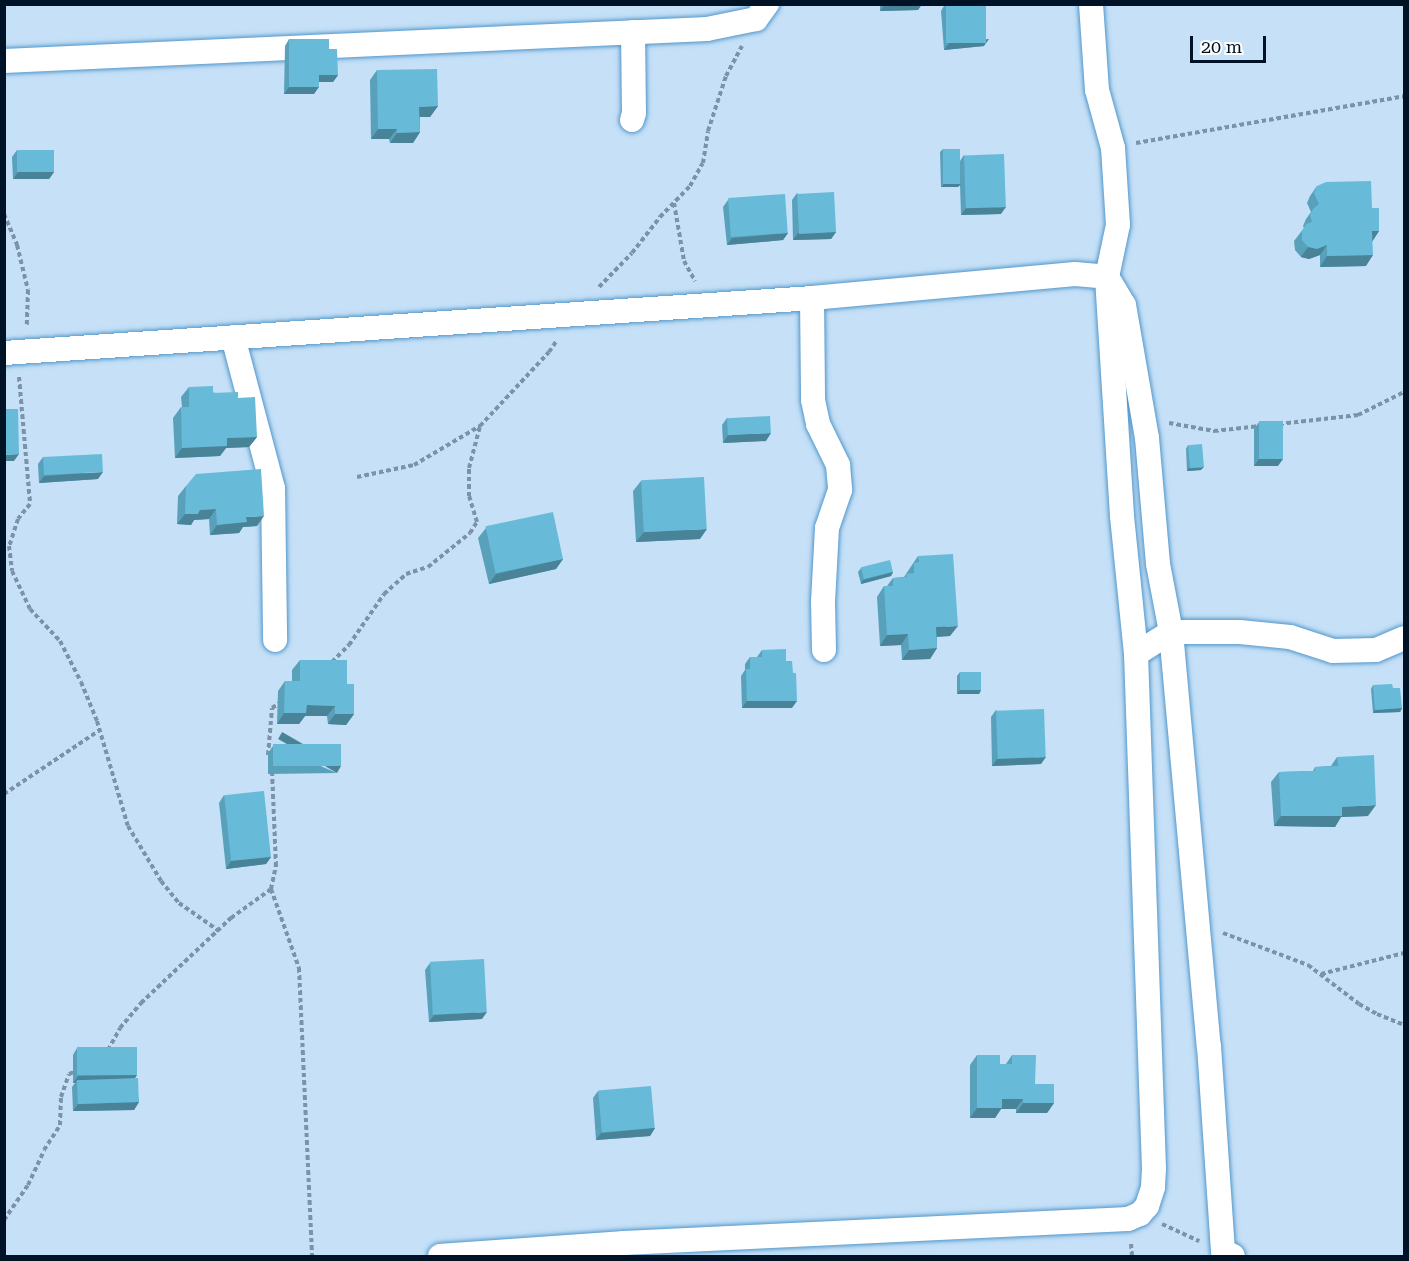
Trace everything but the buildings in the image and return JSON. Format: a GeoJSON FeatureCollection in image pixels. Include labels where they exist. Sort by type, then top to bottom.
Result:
{"type":"FeatureCollection","features":[{"type":"Feature","properties":{"kind":"street"},"geometry":{"type":"LineString","coordinates":[[440,1257],[624,1243],[1128,1219],[1140,1214],[1147,1206],[1153,1187],[1154,1168],[1136,654],[1122,516],[1107,277],[1118,225],[1113,148],[1097,90],[1092,4]]}},
{"type":"Feature","properties":{"kind":"street"},"geometry":{"type":"LineString","coordinates":[[4,61],[707,28],[762,12]]}},
{"type":"Feature","properties":{"kind":"street"},"geometry":{"type":"LineString","coordinates":[[632,120],[634,113],[633,32]]}},
{"type":"Feature","properties":{"kind":"street"},"geometry":{"type":"LineString","coordinates":[[11,353],[812,298],[1075,274],[1107,277]]}},
{"type":"Feature","properties":{"kind":"street"},"geometry":{"type":"LineString","coordinates":[[1107,277],[1124,304],[1144,419],[1158,564],[1172,632],[1228,1254]]}},
{"type":"Feature","properties":{"kind":"street"},"geometry":{"type":"LineString","coordinates":[[812,298],[813,400],[818,424],[838,465],[840,490],[826,528],[824,650]]}},
{"type":"Feature","properties":{"kind":"street"},"geometry":{"type":"LineString","coordinates":[[233,337],[273,488],[275,640]]}},
{"type":"Feature","properties":{"kind":"street"},"geometry":{"type":"LineString","coordinates":[[1136,654],[1172,632],[1240,632],[1290,638],[1333,651],[1376,650],[1404,638]]}},
{"type":"Feature","properties":{"kind":"path"},"geometry":{"type":"LineString","coordinates":[[357,477],[414,465],[480,426],[549,352],[573,314],[632,253],[690,186],[703,163],[708,131],[726,76],[762,12]]}},
{"type":"Feature","properties":{"kind":"path"},"geometry":{"type":"LineString","coordinates":[[1113,148],[1404,96]]}},
{"type":"Feature","properties":{"kind":"path"},"geometry":{"type":"LineString","coordinates":[[674,202],[684,261],[694,280],[723,301],[733,303]]}},
{"type":"Feature","properties":{"kind":"path"},"geometry":{"type":"LineString","coordinates":[[4,214],[17,245],[28,290],[27,334],[11,353],[30,504],[18,519],[9,546],[12,571],[30,609],[60,641],[81,682],[100,730],[128,826],[161,881],[179,903],[219,930]]}},
{"type":"Feature","properties":{"kind":"path"},"geometry":{"type":"LineString","coordinates":[[1277,424],[1358,415],[1404,392]]}},
{"type":"Feature","properties":{"kind":"path"},"geometry":{"type":"LineString","coordinates":[[1144,419],[1215,430],[1266,425]]}},
{"type":"Feature","properties":{"kind":"path"},"geometry":{"type":"LineString","coordinates":[[326,668],[349,645],[384,594],[406,574],[428,567],[470,533],[477,522],[469,496],[469,468],[480,426]]}},
{"type":"Feature","properties":{"kind":"path"},"geometry":{"type":"LineString","coordinates":[[291,695],[272,708],[268,753],[275,782],[276,866],[271,889],[299,968],[312,1257]]}},
{"type":"Feature","properties":{"kind":"path"},"geometry":{"type":"LineString","coordinates":[[4,794],[100,730]]}},
{"type":"Feature","properties":{"kind":"path"},"geometry":{"type":"LineString","coordinates":[[107,1052],[120,1028],[141,1003],[219,930],[271,889]]}},
{"type":"Feature","properties":{"kind":"path"},"geometry":{"type":"LineString","coordinates":[[1196,912],[1224,933],[1308,965],[1359,1004],[1404,1025]]}},
{"type":"Feature","properties":{"kind":"path"},"geometry":{"type":"LineString","coordinates":[[1321,974],[1404,953]]}},
{"type":"Feature","properties":{"kind":"path"},"geometry":{"type":"LineString","coordinates":[[4,1220],[28,1185],[44,1150],[60,1125],[61,1097],[69,1074],[86,1067]]}},
{"type":"Feature","properties":{"kind":"path"},"geometry":{"type":"LineString","coordinates":[[1140,1214],[1228,1254]]}}]}
